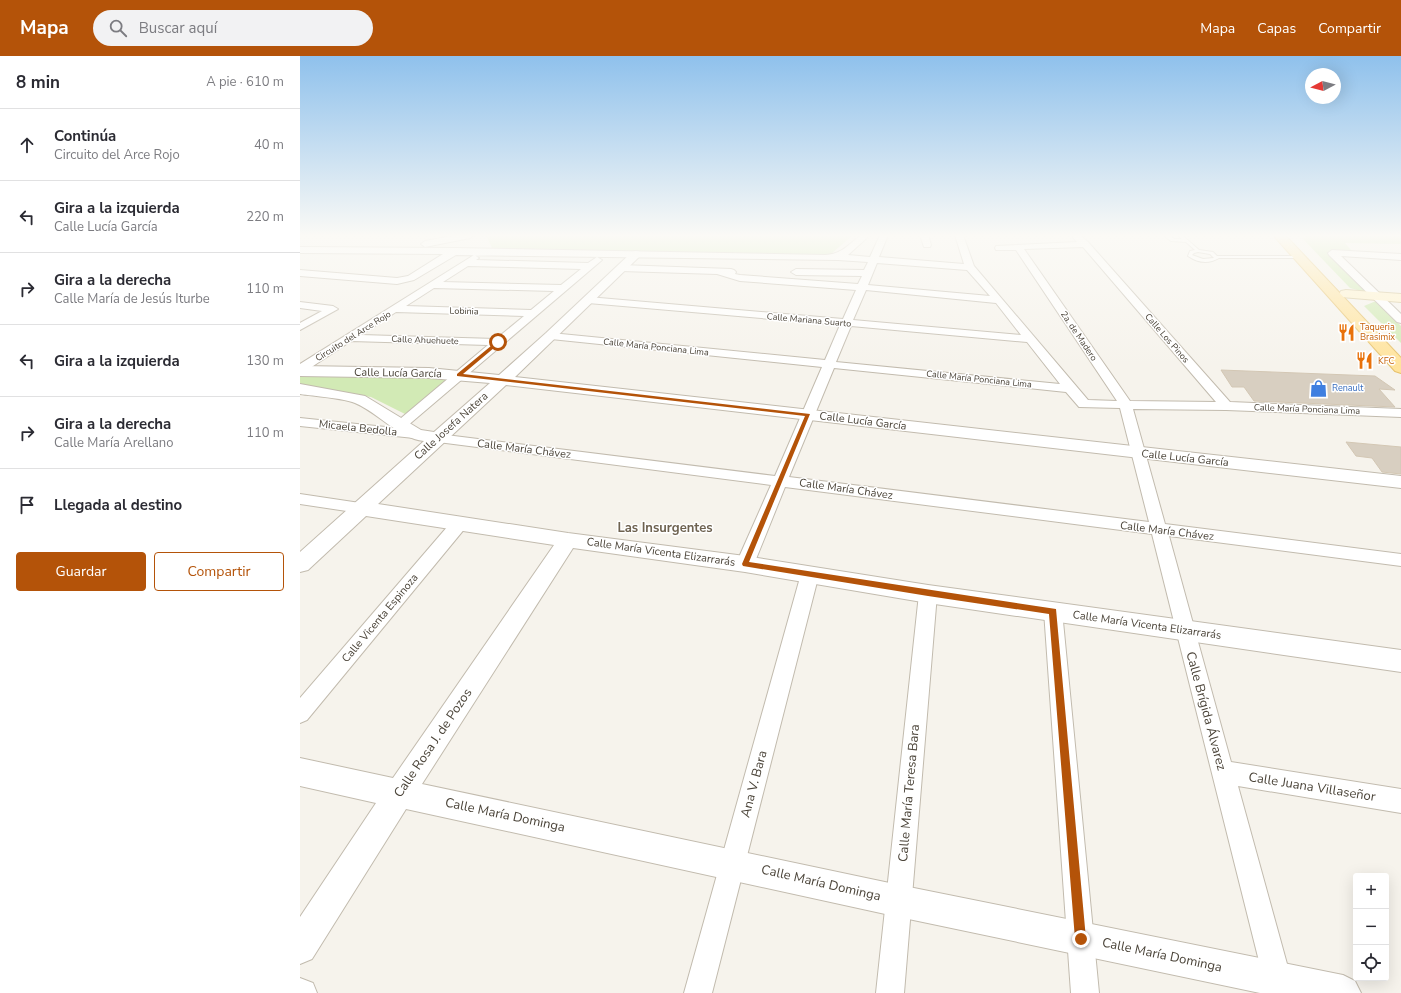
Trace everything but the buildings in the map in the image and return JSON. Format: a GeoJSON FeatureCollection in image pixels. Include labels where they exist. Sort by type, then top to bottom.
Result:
{"type":"FeatureCollection","features":[{"type":"Feature","properties":{"kind":"main road"},"geometry":{"type":"LineString","coordinates":[[1324,279],[1401,351]]}},
{"type":"Feature","properties":{"kind":"main road"},"geometry":{"type":"LineString","coordinates":[[1327,279],[1401,368]]}},
{"type":"Feature","properties":{"kind":"main road"},"geometry":{"type":"LineString","coordinates":[[1339,293],[1401,298]]}},
{"type":"Feature","properties":{"kind":"street"},"geometry":{"type":"LineString","coordinates":[[369,279],[404,281],[409,279]]}},
{"type":"Feature","properties":{"kind":"street","name":"Circuito del Arce Rojo"},"geometry":{"type":"LineString","coordinates":[[300,370],[443,279]]}},
{"type":"Feature","properties":{"kind":"street","name":"Circuito del Arce Rojo"},"geometry":{"type":"LineString","coordinates":[[401,424],[574,279]]}},
{"type":"Feature","properties":{"kind":"street","name":"Calle Josefa Natera"},"geometry":{"type":"LineString","coordinates":[[300,564],[551,336],[610,279]]}},
{"type":"Feature","properties":{"kind":"street"},"geometry":{"type":"LineString","coordinates":[[750,279],[861,287],[999,300]]}},
{"type":"Feature","properties":{"kind":"street"},"geometry":{"type":"LineString","coordinates":[[745,564],[865,279]]}},
{"type":"Feature","properties":{"kind":"street"},"geometry":{"type":"LineString","coordinates":[[980,279],[1070,388]]}},
{"type":"Feature","properties":{"kind":"street","name":"2a. de Madero"},"geometry":{"type":"LineString","coordinates":[[1040,279],[1126,406]]}},
{"type":"Feature","properties":{"kind":"street","name":"Calle Los Pinos"},"geometry":{"type":"LineString","coordinates":[[1115,279],[1226,406]]}},
{"type":"Feature","properties":{"kind":"street"},"geometry":{"type":"LineString","coordinates":[[1358,279],[1401,320]]}},
{"type":"Feature","properties":{"kind":"street"},"geometry":{"type":"LineString","coordinates":[[433,285],[563,288]]}},
{"type":"Feature","properties":{"kind":"street","name":"Calle Mariana Suarto"},"geometry":{"type":"LineString","coordinates":[[588,300],[1030,339]]}},
{"type":"Feature","properties":{"kind":"street"},"geometry":{"type":"LineString","coordinates":[[300,305],[333,308],[300,327]]}},
{"type":"Feature","properties":{"kind":"street","name":"Lobinia"},"geometry":{"type":"LineString","coordinates":[[395,309],[533,313]]}},
{"type":"Feature","properties":{"kind":"street","name":"Calle María Ponciana Lima"},"geometry":{"type":"LineString","coordinates":[[551,336],[1070,388],[1084,404],[1126,406],[1226,406],[1401,413]]}},
{"type":"Feature","properties":{"kind":"street","name":"Calle Ahuehuete"},"geometry":{"type":"LineString","coordinates":[[351,338],[498,342]]}},
{"type":"Feature","properties":{"kind":"street","name":"Calle Lucía García"},"geometry":{"type":"LineString","coordinates":[[300,370],[458,375],[1401,482]]}},
{"type":"Feature","properties":{"kind":"street","name":"Calle María Chávez"},"geometry":{"type":"LineString","coordinates":[[300,389],[359,399],[401,424],[416,435],[779,480],[1159,531],[1401,560]]}},
{"type":"Feature","properties":{"kind":"street","name":"Calle Brígida Álvarez"},"geometry":{"type":"LineString","coordinates":[[1126,406],[1279,986]]}},
{"type":"Feature","properties":{"kind":"street","name":"Micaela Bedolla"},"geometry":{"type":"LineString","coordinates":[[300,422],[416,435]]}},
{"type":"Feature","properties":{"kind":"street","name":"Calle María Vicenta Elizarrarás"},"geometry":{"type":"LineString","coordinates":[[300,500],[568,540],[745,564],[928,594],[1401,661]]}},
{"type":"Feature","properties":{"kind":"street","name":"Calle Vicenta Espinoza"},"geometry":{"type":"LineString","coordinates":[[300,713],[460,523]]}},
{"type":"Feature","properties":{"kind":"street","name":"Calle Rosa J. de Pozos"},"geometry":{"type":"LineString","coordinates":[[300,947],[400,792],[568,540]]}},
{"type":"Feature","properties":{"kind":"street","name":"Ana V. Bara"},"geometry":{"type":"LineString","coordinates":[[698,993],[810,574]]}},
{"type":"Feature","properties":{"kind":"street","name":"Calle María Teresa Bara"},"geometry":{"type":"LineString","coordinates":[[890,993],[928,594]]}},
{"type":"Feature","properties":{"kind":"street"},"geometry":{"type":"LineString","coordinates":[[1053,611],[1085,993]]}},
{"type":"Feature","properties":{"kind":"street","name":"Calle María Dominga"},"geometry":{"type":"LineString","coordinates":[[300,772],[400,792],[732,863],[899,901],[1081,939],[1279,986],[1343,993]]}},
{"type":"Feature","properties":{"kind":"street","name":"Calle Juana Villaseñor"},"geometry":{"type":"LineString","coordinates":[[1222,772],[1401,801]]}},
{"type":"Feature","properties":{"kind":"green space"},"geometry":{"type":"Polygon","coordinates":[[[1341,279],[1357,279],[1368,293],[1350,288],[1341,279]]]}},
{"type":"Feature","properties":{"kind":"green space"},"geometry":{"type":"Polygon","coordinates":[[[1376,301],[1401,326],[1401,343],[1364,306],[1376,301]]]}},
{"type":"Feature","properties":{"kind":"green space"},"geometry":{"type":"Polygon","coordinates":[[[300,374],[449,380],[405,414],[371,397],[300,387],[300,374]]]}},
{"type":"Feature","properties":{"kind":"place","name":"Taqueria Brasimix"},"geometry":{"type":"Point","coordinates":[1347,332]}},
{"type":"Feature","properties":{"kind":"place","name":"KFC"},"geometry":{"type":"Point","coordinates":[1365,361]}},
{"type":"Feature","properties":{"kind":"place","name":"Renault"},"geometry":{"type":"Point","coordinates":[1319,388]}},
{"type":"Feature","properties":{"kind":"district","name":"Las Insurgentes"},"geometry":{"type":"Point","coordinates":[665,528]}},
{"type":"Feature","properties":{"kind":"route"},"geometry":{"type":"LineString","coordinates":[[498,342],[458,375],[808,415],[779,480],[745,564],[928,594],[1053,611],[1081,939]]}}]}
